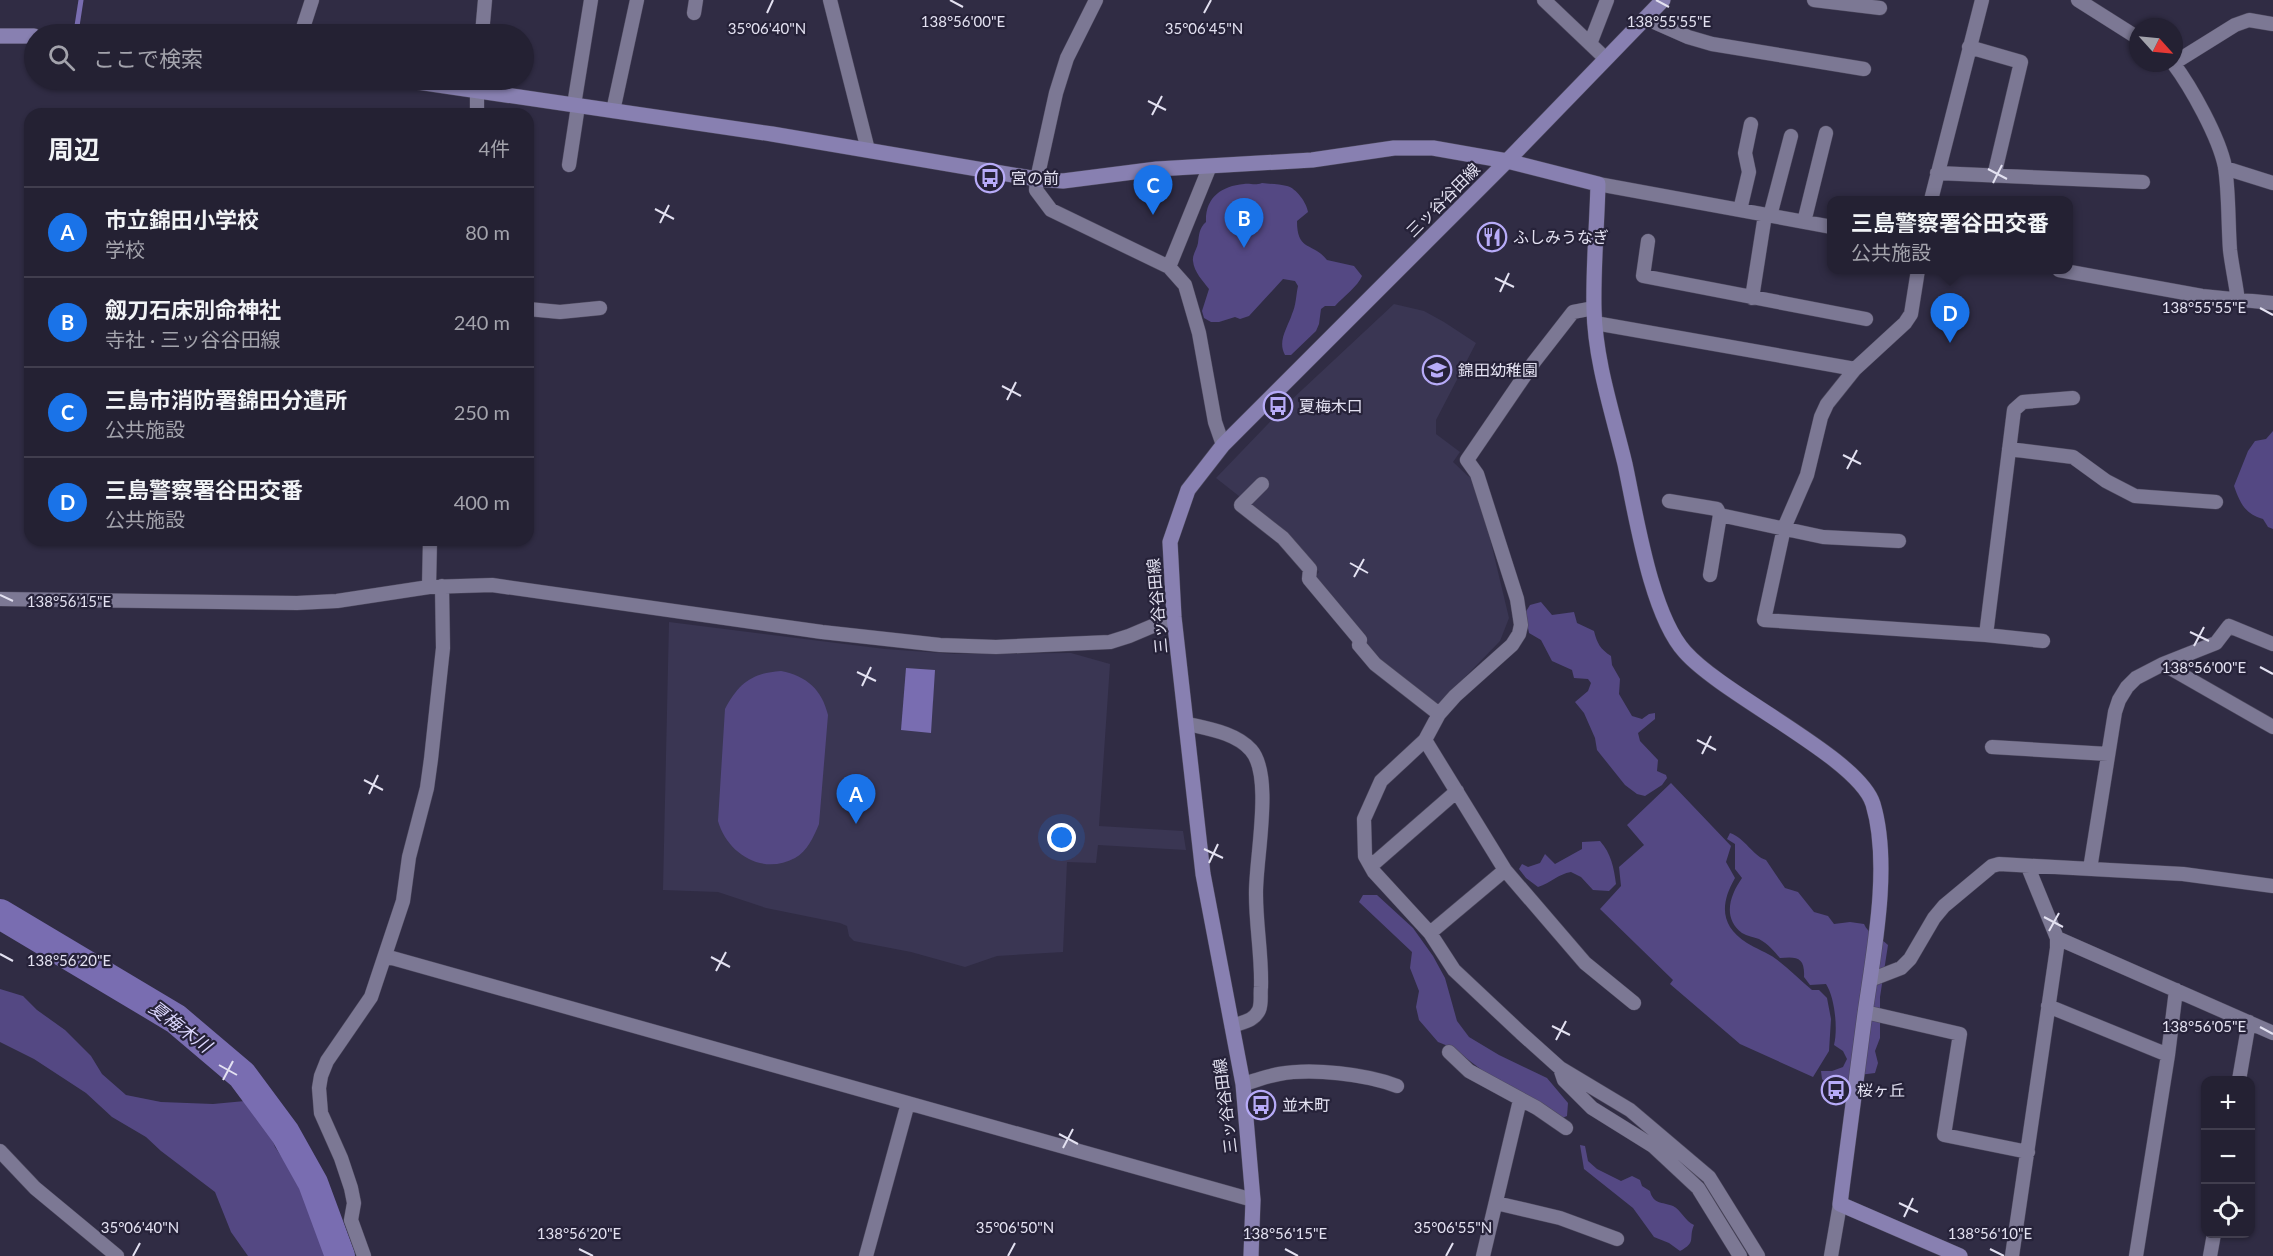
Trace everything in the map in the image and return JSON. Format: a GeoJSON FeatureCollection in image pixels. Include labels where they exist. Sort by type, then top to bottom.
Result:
{"type":"FeatureCollection","features":[{"type":"Feature","properties":{"kind":"street"},"geometry":{"type":"LineString","coordinates":[[305,24],[312,0]]}},
{"type":"Feature","properties":{"kind":"street"},"geometry":{"type":"LineString","coordinates":[[483,24],[485,0]]}},
{"type":"Feature","properties":{"kind":"street"},"geometry":{"type":"LineString","coordinates":[[569,165],[591,0]]}},
{"type":"Feature","properties":{"kind":"street"},"geometry":{"type":"LineString","coordinates":[[613,111],[637,0]]}},
{"type":"Feature","properties":{"kind":"street"},"geometry":{"type":"LineString","coordinates":[[830,0],[868,150]]}},
{"type":"Feature","properties":{"kind":"street"},"geometry":{"type":"LineString","coordinates":[[1096,0],[1067,58],[1036,190],[1051,210],[1169,267],[1185,285],[1199,333],[1215,422],[1223,445]]}},
{"type":"Feature","properties":{"kind":"street"},"geometry":{"type":"LineString","coordinates":[[1544,0],[1605,58]]}},
{"type":"Feature","properties":{"kind":"street"},"geometry":{"type":"LineString","coordinates":[[1590,44],[1607,0]]}},
{"type":"Feature","properties":{"kind":"street","name":"三ッ谷谷田線"},"geometry":{"type":"LineString","coordinates":[[1251,1256],[1253,1200],[1243,1084],[1203,873],[1188,724],[1174,617],[1170,542],[1188,490],[1223,445],[1507,161],[1663,0]]}},
{"type":"Feature","properties":{"kind":"street"},"geometry":{"type":"LineString","coordinates":[[1814,0],[1880,8]]}},
{"type":"Feature","properties":{"kind":"street"},"geometry":{"type":"LineString","coordinates":[[1932,196],[1982,0]]}},
{"type":"Feature","properties":{"kind":"street"},"geometry":{"type":"LineString","coordinates":[[2083,1],[2129,32]]}},
{"type":"Feature","properties":{"kind":"street"},"geometry":{"type":"LineString","coordinates":[[1645,18],[1712,44],[1864,69]]}},
{"type":"Feature","properties":{"kind":"street"},"geometry":{"type":"LineString","coordinates":[[2183,57],[2235,25],[2249,20],[2273,24]]}},
{"type":"Feature","properties":{"kind":"street"},"geometry":{"type":"LineString","coordinates":[[0,36],[24,36]]}},
{"type":"Feature","properties":{"kind":"street"},"geometry":{"type":"LineString","coordinates":[[1969,47],[2021,62],[1994,176]]}},
{"type":"Feature","properties":{"kind":"street"},"geometry":{"type":"LineString","coordinates":[[2180,72],[2197,100],[2222,154],[2231,259],[2238,301]]}},
{"type":"Feature","properties":{"kind":"street"},"geometry":{"type":"LineString","coordinates":[[477,90],[477,108]]}},
{"type":"Feature","properties":{"kind":"street"},"geometry":{"type":"LineString","coordinates":[[501,90],[576,106],[868,150],[1037,179],[1063,181],[1157,169],[1312,160],[1394,148],[1433,148],[1507,161],[1599,184],[1827,226]]}},
{"type":"Feature","properties":{"kind":"street"},"geometry":{"type":"LineString","coordinates":[[1740,210],[1749,172],[1745,153],[1751,123]]}},
{"type":"Feature","properties":{"kind":"street"},"geometry":{"type":"LineString","coordinates":[[1804,222],[1826,133]]}},
{"type":"Feature","properties":{"kind":"street"},"geometry":{"type":"LineString","coordinates":[[1752,298],[1767,215],[1791,136]]}},
{"type":"Feature","properties":{"kind":"street"},"geometry":{"type":"LineString","coordinates":[[1169,267],[1210,166]]}},
{"type":"Feature","properties":{"kind":"street"},"geometry":{"type":"LineString","coordinates":[[2225,168],[2273,183]]}},
{"type":"Feature","properties":{"kind":"street"},"geometry":{"type":"LineString","coordinates":[[1937,173],[2144,182]]}},
{"type":"Feature","properties":{"kind":"street"},"geometry":{"type":"LineString","coordinates":[[1599,184],[1594,316],[1599,354],[1653,584],[1666,623],[1684,651],[1708,674],[1829,756],[1859,781],[1872,801],[1879,834],[1880,884],[1870,980],[1831,1256]]}},
{"type":"Feature","properties":{"kind":"street"},"geometry":{"type":"LineString","coordinates":[[1648,241],[1643,276],[1866,319]]}},
{"type":"Feature","properties":{"kind":"street"},"geometry":{"type":"LineString","coordinates":[[2073,272],[2202,296],[2273,303]]}},
{"type":"Feature","properties":{"kind":"street"},"geometry":{"type":"LineString","coordinates":[[1917,274],[1911,314],[1905,323],[1855,369],[1831,399],[1821,417],[1807,475],[1784,528],[1764,620],[2043,641]]}},
{"type":"Feature","properties":{"kind":"street"},"geometry":{"type":"LineString","coordinates":[[534,310],[560,312],[600,308]]}},
{"type":"Feature","properties":{"kind":"street"},"geometry":{"type":"LineString","coordinates":[[1758,1256],[1709,1177],[1630,1110],[1560,1068],[1454,970],[1430,933],[1371,866],[1365,856],[1364,819],[1381,781],[1425,740],[1439,714],[1481,670],[1512,645],[1519,634],[1521,625],[1517,599],[1477,474],[1467,460],[1534,362],[1574,312],[1855,369]]}},
{"type":"Feature","properties":{"kind":"street"},"geometry":{"type":"LineString","coordinates":[[1986,635],[2013,415],[2017,406],[2023,402],[2073,398]]}},
{"type":"Feature","properties":{"kind":"street"},"geometry":{"type":"LineString","coordinates":[[2009,449],[2065,454],[2073,457],[2106,481],[2135,496],[2216,502]]}},
{"type":"Feature","properties":{"kind":"street"},"geometry":{"type":"LineString","coordinates":[[1262,484],[1241,505],[1284,538],[1310,569],[1309,579],[1360,640],[1359,645],[1375,664],[1439,714]]}},
{"type":"Feature","properties":{"kind":"street"},"geometry":{"type":"LineString","coordinates":[[1669,501],[1717,509],[1720,515],[1710,574]]}},
{"type":"Feature","properties":{"kind":"street"},"geometry":{"type":"LineString","coordinates":[[1720,515],[1823,537],[1899,541]]}},
{"type":"Feature","properties":{"kind":"street"},"geometry":{"type":"LineString","coordinates":[[364,1256],[351,1220],[354,1203],[351,1188],[341,1158],[321,1113],[319,1088],[327,1061],[371,997],[403,901],[409,857],[427,788],[443,648],[431,546]]}},
{"type":"Feature","properties":{"kind":"street"},"geometry":{"type":"LineString","coordinates":[[0,599],[297,603],[337,601],[435,586],[470,584],[511,586],[810,630],[940,645],[996,647],[1110,642],[1174,617]]}},
{"type":"Feature","properties":{"kind":"street"},"geometry":{"type":"LineString","coordinates":[[2090,869],[2115,712],[2127,687],[2136,678],[2163,663],[2216,642],[2229,626],[2273,644]]}},
{"type":"Feature","properties":{"kind":"street"},"geometry":{"type":"LineString","coordinates":[[2163,663],[2273,727]]}},
{"type":"Feature","properties":{"kind":"street"},"geometry":{"type":"LineString","coordinates":[[1188,724],[1223,733],[1238,741],[1251,749],[1260,768],[1262,813],[1256,894],[1262,961],[1260,1006],[1252,1019],[1232,1026]]}},
{"type":"Feature","properties":{"kind":"street"},"geometry":{"type":"LineString","coordinates":[[1425,740],[1505,870],[1585,963],[1634,1003]]}},
{"type":"Feature","properties":{"kind":"street"},"geometry":{"type":"LineString","coordinates":[[1992,747],[2108,754]]}},
{"type":"Feature","properties":{"kind":"street"},"geometry":{"type":"LineString","coordinates":[[1371,866],[1457,791]]}},
{"type":"Feature","properties":{"kind":"street"},"geometry":{"type":"LineString","coordinates":[[1870,980],[1901,968],[1910,959],[1934,918],[1944,906],[1992,866],[1999,864],[2183,874],[2273,886]]}},
{"type":"Feature","properties":{"kind":"street"},"geometry":{"type":"LineString","coordinates":[[2012,1256],[2057,938],[2028,867]]}},
{"type":"Feature","properties":{"kind":"street"},"geometry":{"type":"LineString","coordinates":[[1430,933],[1505,870]]}},
{"type":"Feature","properties":{"kind":"street"},"geometry":{"type":"LineString","coordinates":[[2057,938],[2273,1034]]}},
{"type":"Feature","properties":{"kind":"street"},"geometry":{"type":"LineString","coordinates":[[385,956],[1253,1200]]}},
{"type":"Feature","properties":{"kind":"street"},"geometry":{"type":"LineString","coordinates":[[2136,1256],[2176,990]]}},
{"type":"Feature","properties":{"kind":"street"},"geometry":{"type":"LineString","coordinates":[[2048,1006],[2168,1055]]}},
{"type":"Feature","properties":{"kind":"street"},"geometry":{"type":"LineString","coordinates":[[1865,1012],[1959,1034],[1944,1135],[2028,1152]]}},
{"type":"Feature","properties":{"kind":"street"},"geometry":{"type":"LineString","coordinates":[[2240,1076],[2249,1022]]}},
{"type":"Feature","properties":{"kind":"street"},"geometry":{"type":"LineString","coordinates":[[1449,1052],[1469,1071],[1537,1108],[1566,1128]]}},
{"type":"Feature","properties":{"kind":"street"},"geometry":{"type":"LineString","coordinates":[[1560,1068],[1564,1080],[1592,1108],[1653,1146],[1698,1188],[1740,1256]]}},
{"type":"Feature","properties":{"kind":"street"},"geometry":{"type":"LineString","coordinates":[[1243,1084],[1280,1074],[1329,1072],[1380,1080],[1396,1086]]}},
{"type":"Feature","properties":{"kind":"street"},"geometry":{"type":"LineString","coordinates":[[1483,1256],[1520,1100]]}},
{"type":"Feature","properties":{"kind":"street"},"geometry":{"type":"LineString","coordinates":[[866,1256],[908,1102]]}},
{"type":"Feature","properties":{"kind":"street"},"geometry":{"type":"LineString","coordinates":[[0,1151],[35,1188],[117,1256]]}},
{"type":"Feature","properties":{"kind":"street"},"geometry":{"type":"LineString","coordinates":[[1496,1203],[1560,1218],[1617,1239]]}},
{"type":"Feature","properties":{"kind":"street"},"geometry":{"type":"LineString","coordinates":[[1840,1204],[1960,1256]]}},
{"type":"Feature","properties":{"kind":"street"},"geometry":{"type":"LineString","coordinates":[[2210,1256],[2213,1238]]}},
{"type":"Feature","properties":{"kind":"shaded area"},"geometry":{"type":"Polygon","coordinates":[[[1262,183],[1287,186],[1297,193],[1306,204],[1308,212],[1297,221],[1303,242],[1327,260],[1354,266],[1362,276],[1354,288],[1335,306],[1325,306],[1321,309],[1316,331],[1291,355],[1285,355],[1282,345],[1295,304],[1298,286],[1295,281],[1283,279],[1249,316],[1211,322],[1204,318],[1202,311],[1209,289],[1197,273],[1193,261],[1200,232],[1206,222],[1208,206],[1216,195],[1228,187],[1262,183]]]}},
{"type":"Feature","properties":{"kind":"shaded area"},"geometry":{"type":"Polygon","coordinates":[[[1394,304],[1424,311],[1476,343],[1436,420],[1436,434],[1460,452],[1453,462],[1476,480],[1509,618],[1500,641],[1437,706],[1379,662],[1364,645],[1367,641],[1313,578],[1319,572],[1291,537],[1216,478],[1288,403],[1394,304]]]}},
{"type":"Feature","properties":{"kind":"shaded area"},"geometry":{"type":"Polygon","coordinates":[[[2273,431],[2273,529],[2268,527],[2263,519],[2247,511],[2234,486],[2248,451],[2255,441],[2266,439],[2273,431]]]}},
{"type":"Feature","properties":{"kind":"shaded area"},"geometry":{"type":"Polygon","coordinates":[[[1541,602],[1552,615],[1574,612],[1577,623],[1594,631],[1604,651],[1611,656],[1612,665],[1620,679],[1619,694],[1632,716],[1642,719],[1655,713],[1655,719],[1638,733],[1640,741],[1658,760],[1657,771],[1666,775],[1667,778],[1662,785],[1645,796],[1637,794],[1625,785],[1597,750],[1595,738],[1584,713],[1575,702],[1588,691],[1591,683],[1588,679],[1574,678],[1572,670],[1552,661],[1541,640],[1529,633],[1525,613],[1530,605],[1541,602]]]}},
{"type":"Feature","properties":{"kind":"shaded area"},"geometry":{"type":"Polygon","coordinates":[[[669,622],[885,649],[955,654],[1071,653],[1110,664],[1099,826],[1183,831],[1186,850],[1098,845],[1096,863],[1067,862],[1063,952],[997,956],[965,967],[911,952],[854,941],[849,936],[847,926],[840,923],[766,908],[718,892],[663,890],[669,622]]]}},
{"type":"Feature","properties":{"kind":"shaded area"},"geometry":{"type":"Polygon","coordinates":[[[906,668],[935,670],[931,733],[901,730],[906,668]]]}},
{"type":"Feature","properties":{"kind":"shaded area"},"geometry":{"type":"Polygon","coordinates":[[[781,671],[798,676],[812,685],[822,698],[828,715],[819,824],[803,852],[783,863],[770,864],[759,863],[738,852],[729,843],[718,821],[725,709],[736,692],[747,681],[762,674],[781,671]]]}},
{"type":"Feature","properties":{"kind":"shaded area"},"geometry":{"type":"Polygon","coordinates":[[[1671,783],[1731,846],[1726,862],[1735,878],[1727,897],[1725,914],[1732,929],[1747,943],[1769,954],[1812,990],[1819,990],[1827,998],[1831,1019],[1829,1051],[1813,1077],[1740,1044],[1670,984],[1673,980],[1600,909],[1621,886],[1619,867],[1644,845],[1627,825],[1671,783]]]}},
{"type":"Feature","properties":{"kind":"shaded area"},"geometry":{"type":"Polygon","coordinates":[[[1730,833],[1766,860],[1785,888],[1798,892],[1814,912],[1828,916],[1834,924],[1850,922],[1864,924],[1868,930],[1888,945],[1880,997],[1880,1038],[1875,1051],[1878,1063],[1875,1073],[1851,1076],[1846,1083],[1836,1082],[1830,1087],[1822,1079],[1821,1071],[1832,1071],[1843,1067],[1847,1059],[1843,1051],[1834,1045],[1836,1031],[1832,997],[1826,984],[1810,985],[1804,977],[1802,962],[1791,957],[1780,958],[1762,941],[1742,933],[1736,927],[1730,913],[1730,906],[1734,892],[1742,878],[1735,869],[1735,844],[1727,839],[1730,833]]]}},
{"type":"Feature","properties":{"kind":"shaded area"},"geometry":{"type":"Polygon","coordinates":[[[1600,841],[1609,856],[1614,872],[1616,884],[1609,891],[1593,890],[1581,877],[1571,872],[1538,887],[1519,869],[1522,864],[1528,867],[1540,863],[1545,854],[1555,864],[1582,849],[1582,842],[1600,841]]]}},
{"type":"Feature","properties":{"kind":"shaded area"},"geometry":{"type":"Polygon","coordinates":[[[1363,895],[1377,895],[1413,928],[1445,978],[1457,1021],[1469,1037],[1499,1055],[1547,1078],[1568,1103],[1567,1116],[1560,1119],[1496,1081],[1453,1048],[1438,1042],[1419,1020],[1416,1007],[1419,991],[1410,968],[1412,952],[1359,902],[1363,895]]]}},
{"type":"Feature","properties":{"kind":"shaded area"},"geometry":{"type":"Polygon","coordinates":[[[0,989],[23,996],[37,1010],[65,1030],[91,1056],[102,1074],[126,1095],[161,1102],[213,1104],[245,1101],[266,1123],[275,1147],[316,1208],[332,1256],[248,1256],[231,1232],[215,1192],[146,1137],[112,1117],[86,1093],[34,1059],[0,1042],[0,989]]]}},
{"type":"Feature","properties":{"kind":"shaded area"},"geometry":{"type":"Polygon","coordinates":[[[1580,1145],[1585,1146],[1588,1161],[1597,1169],[1621,1181],[1632,1176],[1640,1180],[1642,1186],[1650,1191],[1653,1198],[1678,1210],[1694,1225],[1689,1245],[1680,1251],[1669,1243],[1654,1237],[1633,1208],[1584,1169],[1580,1145]]]}},
{"type":"Feature","properties":{"kind":"waterway"},"geometry":{"type":"LineString","coordinates":[[77,24],[81,0]]}},
{"type":"Feature","properties":{"kind":"waterway","name":"夏梅木川"},"geometry":{"type":"LineString","coordinates":[[0,914],[176,1019],[242,1075],[285,1133],[313,1183],[340,1256]]}},
{"type":"Feature","properties":{"kind":"place","name":"宮の前"},"geometry":{"type":"Point","coordinates":[990,178]}},
{"type":"Feature","properties":{"kind":"place","name":"三島市消防署錦田分遣所"},"geometry":{"type":"Point","coordinates":[1153,215]}},
{"type":"Feature","properties":{"kind":"place","name":"ふしみうなぎ"},"geometry":{"type":"Point","coordinates":[1492,237]}},
{"type":"Feature","properties":{"kind":"place","name":"劔刀石床別命神社"},"geometry":{"type":"Point","coordinates":[1244,248]}},
{"type":"Feature","properties":{"kind":"place","name":"三島警察署谷田交番"},"geometry":{"type":"Point","coordinates":[1950,343]}},
{"type":"Feature","properties":{"kind":"place","name":"錦田幼稚園"},"geometry":{"type":"Point","coordinates":[1437,370]}},
{"type":"Feature","properties":{"kind":"place","name":"夏梅木口"},"geometry":{"type":"Point","coordinates":[1278,406]}},
{"type":"Feature","properties":{"kind":"place","name":"市立錦田小学校"},"geometry":{"type":"Point","coordinates":[856,824]}},
{"type":"Feature","properties":{"kind":"place","name":"桜ヶ丘"},"geometry":{"type":"Point","coordinates":[1836,1090]}},
{"type":"Feature","properties":{"kind":"place","name":"並木町"},"geometry":{"type":"Point","coordinates":[1261,1105]}}]}
